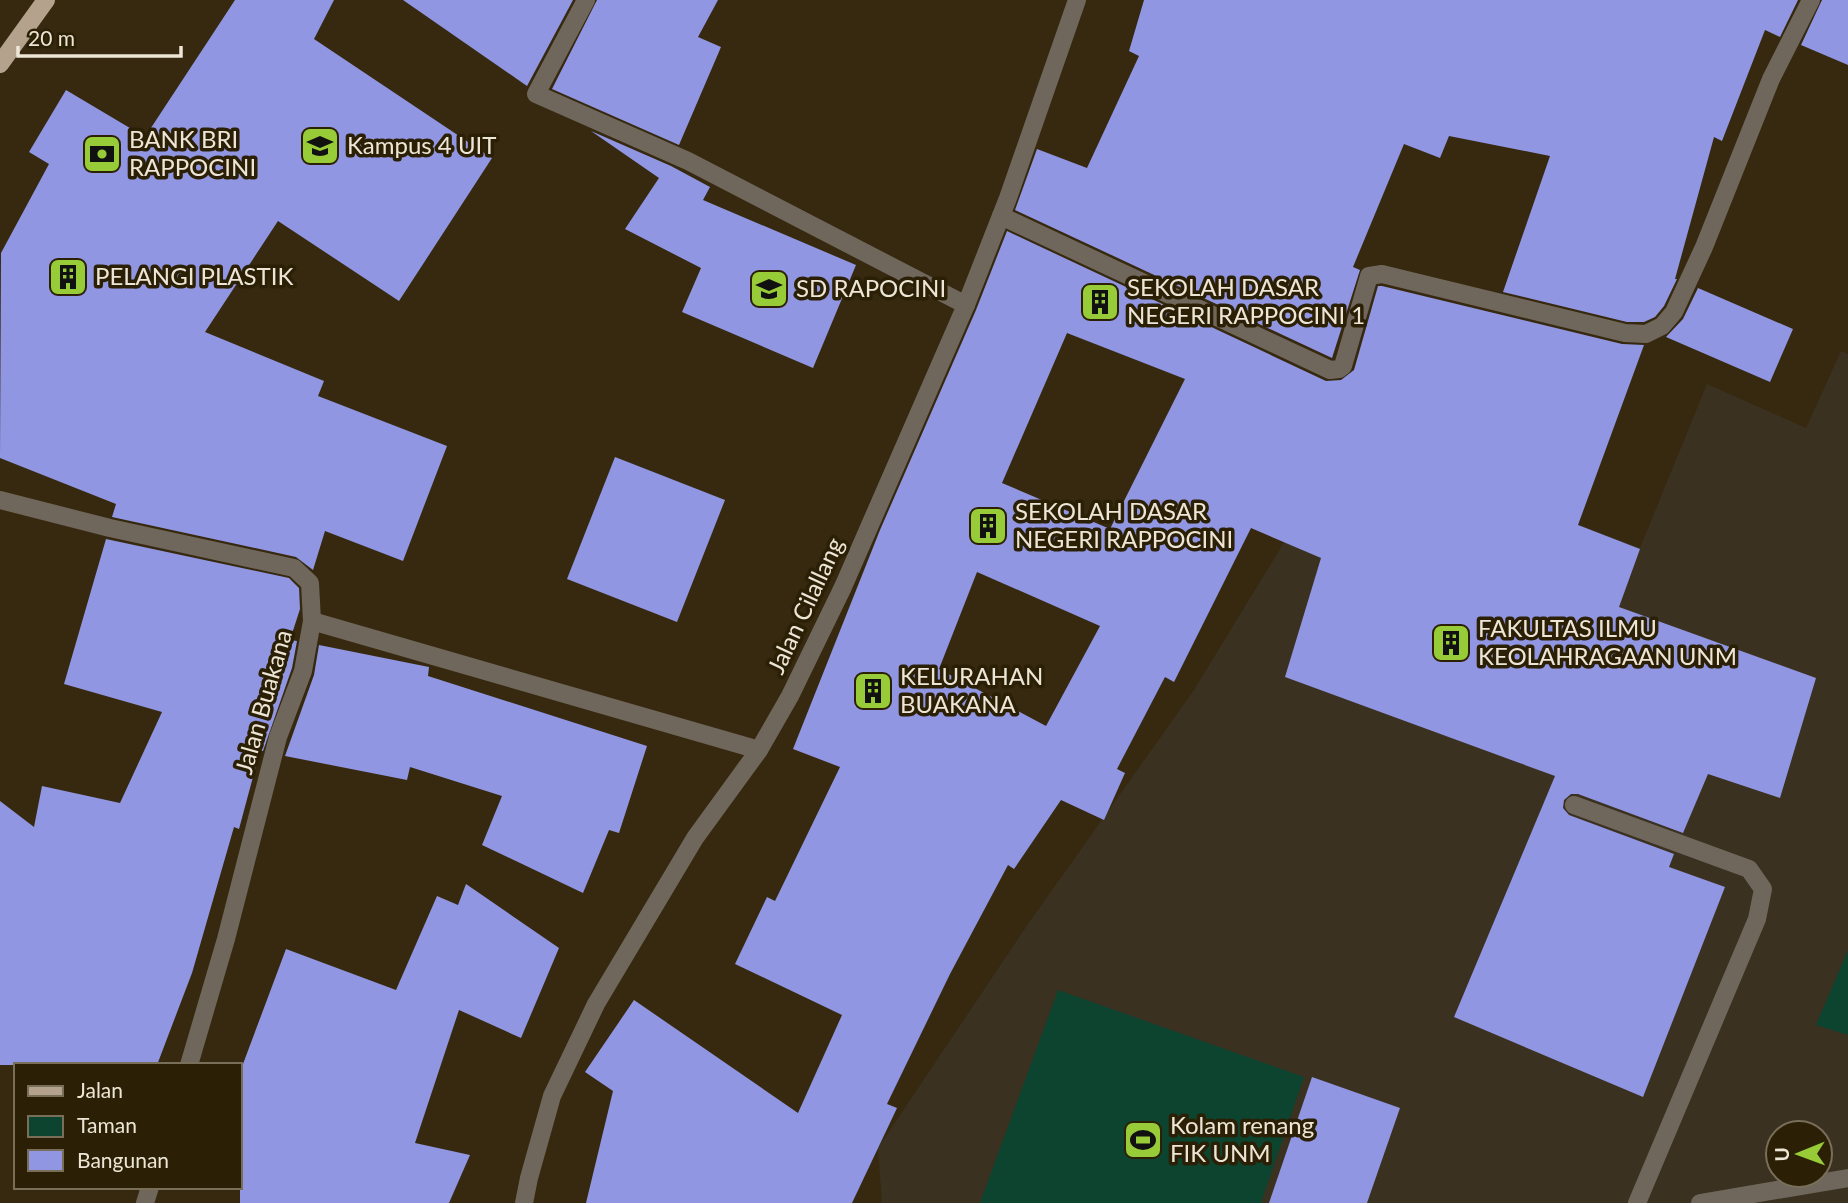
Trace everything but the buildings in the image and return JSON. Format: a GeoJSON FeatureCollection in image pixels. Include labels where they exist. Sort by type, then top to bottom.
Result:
{"type":"FeatureCollection","features":[{"type":"Feature","properties":{"kind":"main road"},"geometry":{"type":"LineString","coordinates":[[0,64],[46,0]]}},
{"type":"Feature","properties":{"kind":"street"},"geometry":{"type":"LineString","coordinates":[[586,0],[536,94],[688,161],[966,305]]}},
{"type":"Feature","properties":{"kind":"street","name":"Jalan Cilallang"},"geometry":{"type":"LineString","coordinates":[[524,1203],[528,1178],[552,1096],[596,1004],[695,838],[760,750],[790,696],[843,587],[966,305],[1001,216],[1077,0]]}},
{"type":"Feature","properties":{"kind":"street"},"geometry":{"type":"LineString","coordinates":[[1001,216],[1330,370],[1343,366],[1369,276],[1382,274],[1625,333],[1646,334],[1662,326],[1674,312],[1704,247],[1771,79],[1811,0]]}},
{"type":"Feature","properties":{"kind":"street","name":"Jalan Buakana"},"geometry":{"type":"LineString","coordinates":[[0,500],[110,528],[294,568],[310,583],[312,621],[303,671],[278,737],[226,939],[190,1063]]}},
{"type":"Feature","properties":{"kind":"street"},"geometry":{"type":"LineString","coordinates":[[312,621],[760,750]]}},
{"type":"Feature","properties":{"kind":"street"},"geometry":{"type":"LineString","coordinates":[[1574,805],[1749,869],[1763,889],[1757,919],[1637,1203]]}},
{"type":"Feature","properties":{"kind":"street"},"geometry":{"type":"LineString","coordinates":[[1700,1203],[1848,1178]]}},
{"type":"Feature","properties":{"kind":"shaded area"},"geometry":{"type":"Polygon","coordinates":[[[1841,351],[1848,354],[1848,1203],[882,1203],[878,1148],[1028,924],[1194,690],[1300,516],[1356,439],[1640,548],[1707,384],[1806,428],[1841,351]]]}},
{"type":"Feature","properties":{"kind":"green space"},"geometry":{"type":"Polygon","coordinates":[[[1848,950],[1848,1035],[1816,1025],[1848,950]]]}},
{"type":"Feature","properties":{"kind":"green space","name":"Kolam renang FIK UNM"},"geometry":{"type":"Polygon","coordinates":[[[1058,990],[1304,1077],[1261,1203],[980,1203],[1058,990]]]}},
{"type":"Feature","properties":{"kind":"place","name":"Kampus 4 UIT"},"geometry":{"type":"Point","coordinates":[320,146]}},
{"type":"Feature","properties":{"kind":"place","name":"BANK BRI RAPPOCINI"},"geometry":{"type":"Point","coordinates":[102,154]}},
{"type":"Feature","properties":{"kind":"place","name":"PELANGI PLASTIK"},"geometry":{"type":"Point","coordinates":[68,277]}},
{"type":"Feature","properties":{"kind":"place","name":"SD RAPOCINI"},"geometry":{"type":"Point","coordinates":[769,289]}},
{"type":"Feature","properties":{"kind":"place","name":"SEKOLAH DASAR NEGERI RAPPOCINI 1"},"geometry":{"type":"Point","coordinates":[1100,302]}},
{"type":"Feature","properties":{"kind":"place","name":"SEKOLAH DASAR NEGERI RAPPOCINI"},"geometry":{"type":"Point","coordinates":[988,526]}},
{"type":"Feature","properties":{"kind":"place","name":"FAKULTAS ILMU KEOLAHRAGAAN UNM"},"geometry":{"type":"Point","coordinates":[1451,643]}},
{"type":"Feature","properties":{"kind":"place","name":"KELURAHAN BUAKANA"},"geometry":{"type":"Point","coordinates":[873,691]}},
{"type":"Feature","properties":{"kind":"place","name":"Kolam renang FIK UNM"},"geometry":{"type":"Point","coordinates":[1143,1140]}}]}
